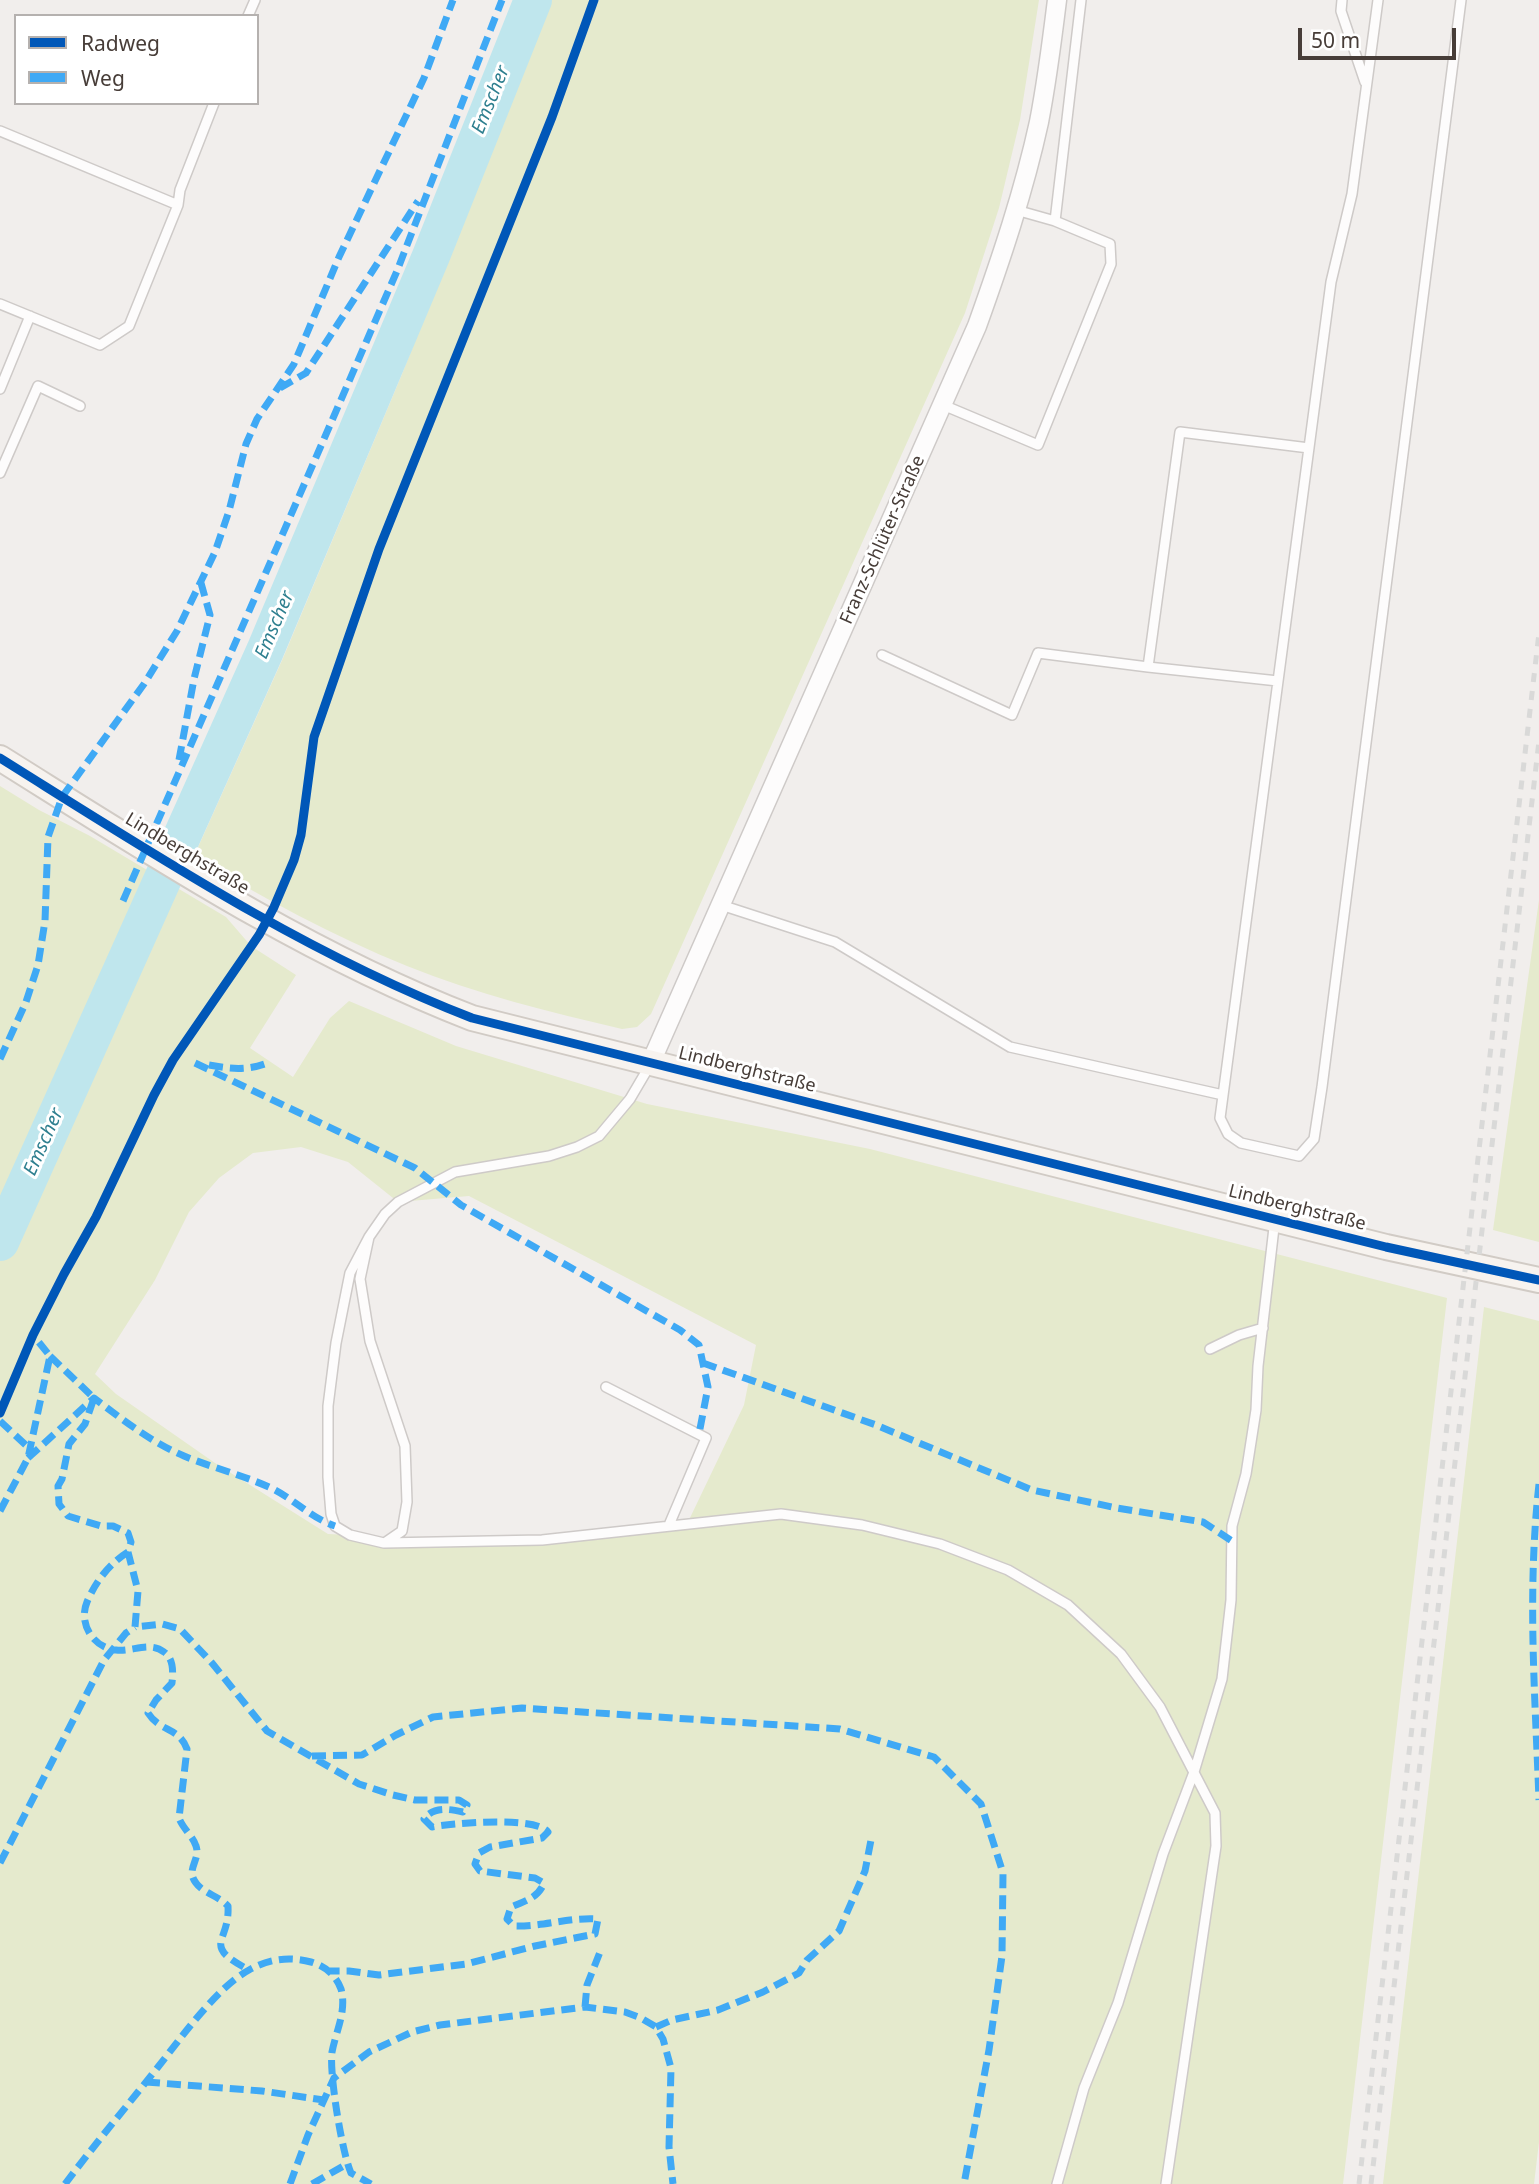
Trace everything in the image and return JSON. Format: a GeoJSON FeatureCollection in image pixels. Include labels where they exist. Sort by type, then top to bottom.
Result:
{"type":"FeatureCollection","features":[{"type":"Feature","properties":{"kind":"main road","name":"Lindberghstraße"},"geometry":{"type":"LineString","coordinates":[[0,758],[279,927],[411,994],[460,1013],[1386,1247],[1539,1280]]}},
{"type":"Feature","properties":{"kind":"street","name":"Franz-Schlüter-Straße"},"geometry":{"type":"LineString","coordinates":[[651,1062],[977,326],[1016,210],[1039,123],[1057,0]]}},
{"type":"Feature","properties":{"kind":"lane"},"geometry":{"type":"LineString","coordinates":[[1055,221],[1081,0]]}},
{"type":"Feature","properties":{"kind":"lane"},"geometry":{"type":"LineString","coordinates":[[1342,0],[1341,11],[1366,84]]}},
{"type":"Feature","properties":{"kind":"lane"},"geometry":{"type":"LineString","coordinates":[[1378,0],[1352,194],[1331,282],[1220,1118],[1228,1134],[1241,1143],[1298,1156],[1314,1139],[1461,0]]}},
{"type":"Feature","properties":{"kind":"lane"},"geometry":{"type":"LineString","coordinates":[[0,304],[100,345],[129,326],[178,205],[180,190],[213,105]]}},
{"type":"Feature","properties":{"kind":"lane"},"geometry":{"type":"LineString","coordinates":[[0,131],[178,205]]}},
{"type":"Feature","properties":{"kind":"lane"},"geometry":{"type":"LineString","coordinates":[[943,405],[1038,445],[1111,264],[1110,244],[1055,221],[1016,210]]}},
{"type":"Feature","properties":{"kind":"lane"},"geometry":{"type":"LineString","coordinates":[[0,389],[30,316]]}},
{"type":"Feature","properties":{"kind":"lane"},"geometry":{"type":"LineString","coordinates":[[0,473],[37,386],[80,406]]}},
{"type":"Feature","properties":{"kind":"lane"},"geometry":{"type":"LineString","coordinates":[[1148,667],[1180,432],[1309,447]]}},
{"type":"Feature","properties":{"kind":"lane"},"geometry":{"type":"LineString","coordinates":[[881,655],[1012,715],[1038,653],[1278,681]]}},
{"type":"Feature","properties":{"kind":"lane"},"geometry":{"type":"LineString","coordinates":[[721,905],[835,942],[1010,1047],[1223,1096]]}},
{"type":"Feature","properties":{"kind":"lane"},"geometry":{"type":"LineString","coordinates":[[651,1062],[630,1099],[600,1136],[549,1156],[455,1172],[398,1202],[385,1214],[369,1237],[350,1273],[336,1343],[328,1406],[328,1477],[331,1514],[335,1526],[350,1535],[384,1543],[542,1540],[781,1514],[862,1525],[927,1541],[1007,1570],[1069,1605],[1121,1654],[1160,1707],[1215,1813],[1216,1846],[1166,2184]]}},
{"type":"Feature","properties":{"kind":"lane"},"geometry":{"type":"LineString","coordinates":[[1057,2184],[1084,2088],[1118,2003],[1163,1854],[1194,1772],[1222,1679],[1231,1600],[1232,1526],[1246,1475],[1254,1423],[1263,1312],[1275,1218]]}},
{"type":"Feature","properties":{"kind":"lane"},"geometry":{"type":"LineString","coordinates":[[369,1237],[360,1279],[370,1341],[405,1446],[407,1502],[402,1531],[384,1543]]}},
{"type":"Feature","properties":{"kind":"lane"},"geometry":{"type":"LineString","coordinates":[[1210,1349],[1238,1335],[1263,1328]]}},
{"type":"Feature","properties":{"kind":"lane"},"geometry":{"type":"LineString","coordinates":[[606,1387],[706,1438],[669,1525]]}},
{"type":"Feature","properties":{"kind":"green space"},"geometry":{"type":"Polygon","coordinates":[[[550,0],[1039,0],[1020,120],[999,208],[965,313],[651,1014],[637,1027],[622,1029],[486,994],[407,966],[298,916],[194,856],[283,658],[402,374],[550,0]]]}},
{"type":"Feature","properties":{"kind":"green space"},"geometry":{"type":"Polygon","coordinates":[[[0,786],[226,917],[251,946],[296,975],[250,1048],[293,1077],[330,1018],[349,1001],[456,1046],[647,1104],[870,1149],[1447,1298],[1343,2184],[0,2184],[0,786]],[[301,1147],[253,1153],[219,1178],[189,1212],[155,1280],[95,1374],[116,1394],[215,1463],[328,1534],[350,1535],[384,1543],[542,1540],[688,1522],[744,1405],[756,1345],[469,1196],[398,1202],[348,1162],[301,1147]]]}},
{"type":"Feature","properties":{"kind":"green space"},"geometry":{"type":"Polygon","coordinates":[[[1539,900],[1539,1242],[1493,1230],[1539,900]]]}},
{"type":"Feature","properties":{"kind":"green space"},"geometry":{"type":"Polygon","coordinates":[[[1484,1307],[1539,1321],[1539,2142],[1534,2184],[1383,2184],[1484,1307]]]}},
{"type":"Feature","properties":{"kind":"waterway","name":"Emscher"},"geometry":{"type":"LineString","coordinates":[[0,1242],[265,651],[431,256],[533,0]]}},
{"type":"Feature","properties":{"kind":"railway"},"geometry":{"type":"LineString","coordinates":[[1359,2184],[1539,633]]}},
{"type":"Feature","properties":{"kind":"railway"},"geometry":{"type":"LineString","coordinates":[[1371,2184],[1539,741]]}},
{"type":"Feature","properties":{"kind":"marked path"},"geometry":{"type":"LineString","coordinates":[[0,1059],[26,1002],[38,965],[45,921],[48,837],[62,797],[144,684],[177,631],[215,552],[229,511],[246,444],[257,419],[294,364],[339,257],[424,78],[453,0]]}},
{"type":"Feature","properties":{"kind":"marked path"},"geometry":{"type":"LineString","coordinates":[[123,901],[397,271],[502,0]]}},
{"type":"Feature","properties":{"kind":"marked path"},"geometry":{"type":"LineString","coordinates":[[280,388],[306,373],[418,201]]}},
{"type":"Feature","properties":{"kind":"marked path"},"geometry":{"type":"LineString","coordinates":[[179,760],[194,679],[210,615],[201,583]]}},
{"type":"Feature","properties":{"kind":"marked path"},"geometry":{"type":"LineString","coordinates":[[209,1065],[240,1068],[270,1062]]}},
{"type":"Feature","properties":{"kind":"marked path"},"geometry":{"type":"LineString","coordinates":[[195,1063],[415,1168],[461,1205],[680,1330],[699,1345],[708,1387],[699,1434]]}},
{"type":"Feature","properties":{"kind":"marked path"},"geometry":{"type":"LineString","coordinates":[[0,1511],[28,1458],[50,1356],[33,1335]]}},
{"type":"Feature","properties":{"kind":"marked path"},"geometry":{"type":"LineString","coordinates":[[50,1356],[94,1398],[85,1424],[69,1444],[58,1486],[59,1504],[68,1516],[101,1526],[113,1526],[128,1533],[131,1542],[128,1552],[138,1591],[135,1627],[162,1624],[180,1629],[212,1663],[267,1731],[359,1784],[415,1800],[459,1800],[467,1805],[463,1812],[447,1809],[432,1812],[424,1819],[432,1827],[512,1822],[540,1827],[548,1832],[542,1838],[490,1847],[479,1853],[475,1864],[480,1871],[535,1878],[544,1883],[535,1896],[511,1907],[507,1919],[514,1926],[598,1919],[595,1934],[466,1964],[379,1975],[329,1971]]}},
{"type":"Feature","properties":{"kind":"marked path"},"geometry":{"type":"LineString","coordinates":[[703,1363],[876,1425],[1032,1490],[1203,1522],[1232,1541]]}},
{"type":"Feature","properties":{"kind":"marked path"},"geometry":{"type":"LineString","coordinates":[[28,1458],[94,1398],[160,1444],[271,1488],[335,1526]]}},
{"type":"Feature","properties":{"kind":"marked path"},"geometry":{"type":"LineString","coordinates":[[0,1421],[30,1449]]}},
{"type":"Feature","properties":{"kind":"marked path"},"geometry":{"type":"LineString","coordinates":[[1539,1484],[1533,1563],[1539,1800]]}},
{"type":"Feature","properties":{"kind":"marked path"},"geometry":{"type":"LineString","coordinates":[[128,1552],[109,1568],[95,1587],[85,1610],[86,1626],[100,1645],[116,1650],[153,1647],[170,1658],[172,1683],[148,1713],[158,1724],[179,1737],[187,1749],[179,1818],[196,1846],[193,1878],[203,1889],[228,1906],[221,1948],[225,1954],[249,1970]]}},
{"type":"Feature","properties":{"kind":"marked path"},"geometry":{"type":"LineString","coordinates":[[0,1863],[104,1660],[126,1633],[135,1627]]}},
{"type":"Feature","properties":{"kind":"marked path"},"geometry":{"type":"LineString","coordinates":[[312,1756],[362,1755],[433,1717],[522,1708],[840,1729],[934,1757],[981,1804],[1003,1873],[1002,1956],[989,2050],[964,2184]]}},
{"type":"Feature","properties":{"kind":"marked path"},"geometry":{"type":"LineString","coordinates":[[656,2027],[672,2020],[718,2010],[763,1992],[799,1973],[807,1960],[839,1931],[865,1871],[871,1840]]}},
{"type":"Feature","properties":{"kind":"marked path"},"geometry":{"type":"LineString","coordinates":[[585,2007],[587,1985],[600,1952]]}},
{"type":"Feature","properties":{"kind":"marked path"},"geometry":{"type":"LineString","coordinates":[[65,2184],[212,2001],[249,1970],[264,1963],[287,1959],[303,1960],[321,1966],[333,1975],[341,1989],[342,2013],[332,2052],[337,2113],[351,2173],[371,2184]]}},
{"type":"Feature","properties":{"kind":"marked path"},"geometry":{"type":"LineString","coordinates":[[290,2184],[308,2135],[334,2078],[369,2052],[412,2032],[440,2025],[585,2007],[625,2012],[641,2018],[656,2027],[663,2039],[671,2068],[669,2147],[673,2184]]}},
{"type":"Feature","properties":{"kind":"marked path"},"geometry":{"type":"LineString","coordinates":[[146,2082],[262,2091],[324,2100]]}},
{"type":"Feature","properties":{"kind":"marked path"},"geometry":{"type":"LineString","coordinates":[[312,2184],[347,2164]]}},
{"type":"Feature","properties":{"kind":"cycle path"},"geometry":{"type":"LineString","coordinates":[[0,1413],[33,1335],[96,1217],[154,1095],[173,1060],[259,935],[294,860],[301,835],[314,737],[379,549],[552,117],[594,0]]}},
{"type":"Feature","properties":{"kind":"cycle path"},"geometry":{"type":"LineString","coordinates":[[0,758],[172,865],[289,932],[410,992],[472,1018],[1386,1247],[1539,1280]]}}]}
